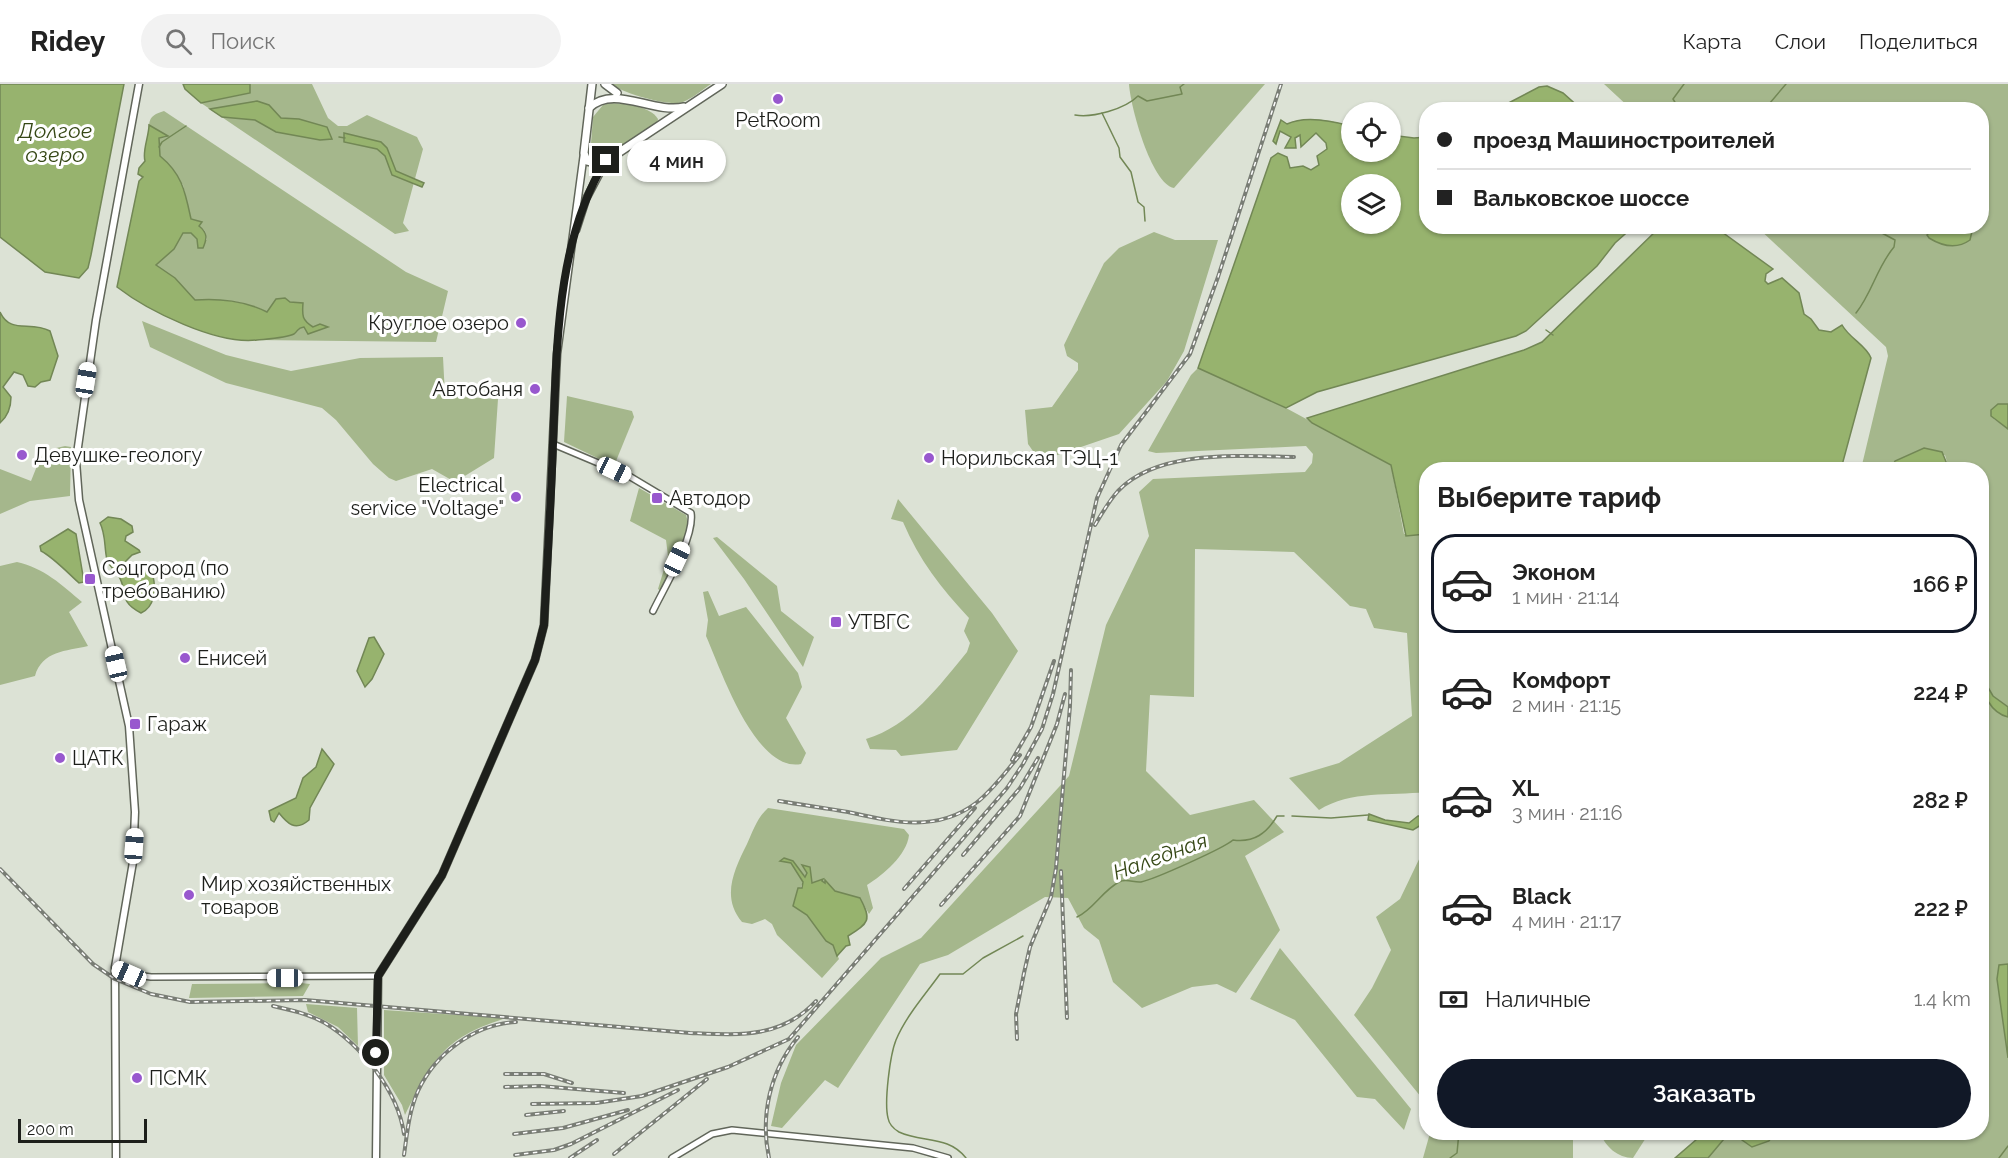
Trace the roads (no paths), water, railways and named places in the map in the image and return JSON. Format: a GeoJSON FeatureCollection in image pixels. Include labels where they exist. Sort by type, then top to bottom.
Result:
{"type":"FeatureCollection","features":[{"type":"Feature","properties":{"kind":"main road"},"geometry":{"type":"LineString","coordinates":[[592,84],[583,156],[593,163],[606,160],[722,84]]}},
{"type":"Feature","properties":{"kind":"main road"},"geometry":{"type":"LineString","coordinates":[[605,84],[619,94],[662,109],[687,106]]}},
{"type":"Feature","properties":{"kind":"main road"},"geometry":{"type":"LineString","coordinates":[[589,108],[603,95],[619,94]]}},
{"type":"Feature","properties":{"kind":"main road"},"geometry":{"type":"LineString","coordinates":[[661,124],[662,109]]}},
{"type":"Feature","properties":{"kind":"street"},"geometry":{"type":"LineString","coordinates":[[116,1158],[115,968],[136,831],[133,772],[126,711],[79,500],[76,461],[96,320],[139,84]]}},
{"type":"Feature","properties":{"kind":"street"},"geometry":{"type":"LineString","coordinates":[[376,1158],[378,976],[442,875],[535,660],[544,625],[558,337],[583,156]]}},
{"type":"Feature","properties":{"kind":"street"},"geometry":{"type":"LineString","coordinates":[[573,239],[586,199],[606,160]]}},
{"type":"Feature","properties":{"kind":"street"},"geometry":{"type":"LineString","coordinates":[[553,444],[628,476],[691,513],[692,520],[685,541],[653,611]]}},
{"type":"Feature","properties":{"kind":"street"},"geometry":{"type":"LineString","coordinates":[[115,968],[129,974],[163,977],[378,976]]}},
{"type":"Feature","properties":{"kind":"street"},"geometry":{"type":"LineString","coordinates":[[672,1158],[712,1134],[732,1130],[903,1147],[948,1158]]}},
{"type":"Feature","properties":{"kind":"water","name":"Долгое озеро"},"geometry":{"type":"Polygon","coordinates":[[[0,84],[124,84],[88,268],[79,278],[45,272],[0,237],[0,84]]]}},
{"type":"Feature","properties":{"kind":"water"},"geometry":{"type":"Polygon","coordinates":[[[183,84],[250,84],[250,93],[201,103],[185,89],[183,84]]]}},
{"type":"Feature","properties":{"kind":"water"},"geometry":{"type":"Polygon","coordinates":[[[1547,86],[1563,93],[1573,102],[1510,102],[1539,87],[1547,86]]]}},
{"type":"Feature","properties":{"kind":"water"},"geometry":{"type":"Polygon","coordinates":[[[257,101],[269,105],[281,118],[299,119],[327,127],[332,139],[320,140],[276,132],[255,120],[222,117],[210,109],[257,101]]]}},
{"type":"Feature","properties":{"kind":"water"},"geometry":{"type":"Polygon","coordinates":[[[1281,120],[1287,124],[1302,120],[1341,123],[1341,162],[1401,162],[1401,136],[1419,138],[1419,234],[1625,234],[1597,266],[1526,331],[1516,336],[1317,392],[1286,408],[1198,368],[1271,158],[1278,153],[1287,157],[1290,168],[1303,166],[1311,170],[1319,165],[1317,156],[1327,149],[1326,143],[1316,133],[1301,147],[1300,135],[1295,138],[1296,148],[1285,148],[1291,137],[1280,131],[1276,144],[1273,141],[1281,120]]]}},
{"type":"Feature","properties":{"kind":"water"},"geometry":{"type":"Polygon","coordinates":[[[149,125],[168,136],[159,138],[160,156],[178,176],[191,219],[202,222],[199,226],[206,236],[203,248],[198,248],[197,239],[191,233],[183,233],[174,249],[156,265],[175,278],[195,300],[232,301],[267,312],[276,299],[285,298],[290,302],[303,303],[304,317],[313,327],[320,324],[328,327],[308,334],[302,327],[294,334],[271,339],[241,340],[223,337],[203,332],[164,316],[117,287],[139,181],[143,177],[138,174],[139,168],[145,161],[144,153],[149,125]]]}},
{"type":"Feature","properties":{"kind":"water"},"geometry":{"type":"Polygon","coordinates":[[[344,133],[381,142],[387,148],[396,171],[424,183],[422,187],[392,175],[385,156],[377,149],[344,142],[344,133]]]}},
{"type":"Feature","properties":{"kind":"water"},"geometry":{"type":"Polygon","coordinates":[[[1653,234],[1725,234],[1773,269],[1766,274],[1765,281],[1768,284],[1782,278],[1799,293],[1804,314],[1819,330],[1831,332],[1842,325],[1871,358],[1843,462],[1419,462],[1419,535],[1406,536],[1391,465],[1312,423],[1307,418],[1524,350],[1542,342],[1653,234]]]}},
{"type":"Feature","properties":{"kind":"water"},"geometry":{"type":"Polygon","coordinates":[[[1971,234],[1970,240],[1954,246],[1939,243],[1927,235],[1971,234]]]}},
{"type":"Feature","properties":{"kind":"water"},"geometry":{"type":"Polygon","coordinates":[[[0,312],[4,319],[15,325],[50,331],[58,356],[50,380],[41,382],[35,387],[28,386],[23,375],[14,372],[3,387],[11,397],[11,401],[7,415],[0,423],[0,312]]]}},
{"type":"Feature","properties":{"kind":"water"},"geometry":{"type":"Polygon","coordinates":[[[1998,404],[2008,404],[2008,429],[1991,416],[1991,410],[1998,404]]]}},
{"type":"Feature","properties":{"kind":"water"},"geometry":{"type":"Polygon","coordinates":[[[1924,448],[1942,452],[1946,462],[1894,462],[1924,448]]]}},
{"type":"Feature","properties":{"kind":"water"},"geometry":{"type":"Polygon","coordinates":[[[108,517],[121,519],[132,526],[133,532],[126,536],[125,541],[140,552],[132,555],[123,564],[124,574],[131,571],[130,575],[134,575],[146,569],[153,576],[152,602],[141,613],[126,600],[121,581],[107,560],[100,523],[108,517]]]}},
{"type":"Feature","properties":{"kind":"water"},"geometry":{"type":"Polygon","coordinates":[[[68,529],[76,534],[84,582],[79,583],[56,561],[41,551],[40,546],[68,529]]]}},
{"type":"Feature","properties":{"kind":"water"},"geometry":{"type":"Polygon","coordinates":[[[374,637],[384,654],[372,679],[365,687],[357,671],[369,638],[374,637]]]}},
{"type":"Feature","properties":{"kind":"water"},"geometry":{"type":"Polygon","coordinates":[[[1989,689],[1993,696],[2008,707],[2008,717],[2002,715],[1989,703],[1989,689]]]}},
{"type":"Feature","properties":{"kind":"water"},"geometry":{"type":"Polygon","coordinates":[[[322,749],[334,764],[310,808],[309,820],[295,826],[288,823],[279,813],[274,822],[271,820],[269,811],[296,798],[303,778],[316,767],[322,749]]]}},
{"type":"Feature","properties":{"kind":"water"},"geometry":{"type":"Polygon","coordinates":[[[1369,814],[1385,820],[1409,823],[1419,816],[1419,826],[1413,830],[1368,820],[1369,814]]]}},
{"type":"Feature","properties":{"kind":"water"},"geometry":{"type":"Polygon","coordinates":[[[784,858],[793,861],[805,877],[807,873],[802,865],[810,867],[812,883],[823,879],[822,881],[825,883],[825,880],[835,891],[860,898],[866,911],[866,920],[860,928],[848,936],[850,945],[846,946],[837,956],[833,945],[826,941],[807,915],[793,906],[798,888],[802,888],[803,882],[791,863],[780,861],[784,858]]]}},
{"type":"Feature","properties":{"kind":"water"},"geometry":{"type":"Polygon","coordinates":[[[2008,964],[2008,1058],[1997,979],[1999,965],[2008,964]]]}},
{"type":"Feature","properties":{"kind":"water"},"geometry":{"type":"Polygon","coordinates":[[[1696,1140],[1723,1140],[1708,1158],[1675,1158],[1696,1140]]]}},
{"type":"Feature","properties":{"kind":"water"},"geometry":{"type":"Polygon","coordinates":[[[1742,1140],[1770,1140],[1769,1141],[1752,1147],[1742,1140]]]}},
{"type":"Feature","properties":{"kind":"waterway"},"geometry":{"type":"LineString","coordinates":[[1075,115],[1108,112],[1125,105],[1138,96],[1147,101],[1182,94],[1180,87],[1184,84]]}},
{"type":"Feature","properties":{"kind":"waterway"},"geometry":{"type":"LineString","coordinates":[[1675,102],[1673,99],[1684,84]]}},
{"type":"Feature","properties":{"kind":"waterway"},"geometry":{"type":"LineString","coordinates":[[1771,102],[1786,84]]}},
{"type":"Feature","properties":{"kind":"waterway"},"geometry":{"type":"LineString","coordinates":[[1102,113],[1119,148],[1120,157],[1131,172],[1138,202],[1144,207],[1145,221]]}},
{"type":"Feature","properties":{"kind":"waterway"},"geometry":{"type":"LineString","coordinates":[[159,147],[162,142],[186,126]]}},
{"type":"Feature","properties":{"kind":"waterway"},"geometry":{"type":"LineString","coordinates":[[339,137],[345,138]]}},
{"type":"Feature","properties":{"kind":"waterway"},"geometry":{"type":"LineString","coordinates":[[1856,313],[1894,247],[1895,240],[1884,234]]}},
{"type":"Feature","properties":{"kind":"waterway"},"geometry":{"type":"LineString","coordinates":[[1546,330],[1553,335]]}},
{"type":"Feature","properties":{"kind":"waterway","name":"Наледная"},"geometry":{"type":"LineString","coordinates":[[1292,816],[1331,818],[1368,815]]}},
{"type":"Feature","properties":{"kind":"waterway","name":"Наледная"},"geometry":{"type":"LineString","coordinates":[[1077,917],[1119,882],[1149,880],[1204,856],[1233,840],[1241,841],[1259,836],[1277,816],[1284,816]]}},
{"type":"Feature","properties":{"kind":"waterway","name":"Наледная"},"geometry":{"type":"LineString","coordinates":[[966,1158],[951,1146],[899,1132],[891,1124],[888,1118],[887,1101],[888,1079],[894,1047],[905,1023],[940,974],[963,974],[983,958],[1023,936]]}},
{"type":"Feature","properties":{"kind":"waterway"},"geometry":{"type":"LineString","coordinates":[[1450,1158],[1457,1153],[1458,1140]]}},
{"type":"Feature","properties":{"kind":"waterway"},"geometry":{"type":"LineString","coordinates":[[1999,1158],[2008,1146]]}},
{"type":"Feature","properties":{"kind":"railway"},"geometry":{"type":"LineString","coordinates":[[532,1104],[596,1103],[642,1096],[728,1067],[789,1039],[1007,788],[1042,729],[1053,694],[1097,498],[1121,445],[1190,354],[1218,277],[1281,84]]}},
{"type":"Feature","properties":{"kind":"railway"},"geometry":{"type":"LineString","coordinates":[[1095,525],[1118,491],[1135,477],[1155,468],[1177,462],[1226,456],[1294,457]]}},
{"type":"Feature","properties":{"kind":"railway"},"geometry":{"type":"LineString","coordinates":[[1012,760],[1031,727],[1054,661]]}},
{"type":"Feature","properties":{"kind":"railway"},"geometry":{"type":"LineString","coordinates":[[1017,1039],[1016,1014],[1024,973],[1030,947],[1051,897],[1056,868],[1071,670]]}},
{"type":"Feature","properties":{"kind":"railway"},"geometry":{"type":"LineString","coordinates":[[941,905],[1020,816],[1057,724],[1065,694]]}},
{"type":"Feature","properties":{"kind":"railway"},"geometry":{"type":"LineString","coordinates":[[779,801],[881,819],[930,822],[961,812],[976,803],[1020,755]]}},
{"type":"Feature","properties":{"kind":"railway"},"geometry":{"type":"LineString","coordinates":[[963,855],[1020,788],[1038,758]]}},
{"type":"Feature","properties":{"kind":"railway"},"geometry":{"type":"LineString","coordinates":[[904,889],[975,808]]}},
{"type":"Feature","properties":{"kind":"railway"},"geometry":{"type":"LineString","coordinates":[[0,869],[93,964],[115,979],[151,994],[190,1002],[305,1000],[690,1033],[742,1034],[758,1032],[788,1022],[803,1013],[816,1001]]}},
{"type":"Feature","properties":{"kind":"railway"},"geometry":{"type":"LineString","coordinates":[[1061,871],[1067,1018]]}},
{"type":"Feature","properties":{"kind":"railway"},"geometry":{"type":"LineString","coordinates":[[273,1006],[319,1020],[352,1044],[386,1086],[394,1102],[404,1134]]}},
{"type":"Feature","properties":{"kind":"railway"},"geometry":{"type":"LineString","coordinates":[[404,1155],[412,1106],[418,1091],[425,1077],[445,1053],[485,1028],[516,1022]]}},
{"type":"Feature","properties":{"kind":"railway"},"geometry":{"type":"LineString","coordinates":[[769,1158],[766,1126],[770,1094],[780,1064],[798,1037]]}},
{"type":"Feature","properties":{"kind":"railway"},"geometry":{"type":"LineString","coordinates":[[505,1074],[544,1074],[572,1083]]}},
{"type":"Feature","properties":{"kind":"railway"},"geometry":{"type":"LineString","coordinates":[[614,1154],[707,1079]]}},
{"type":"Feature","properties":{"kind":"railway"},"geometry":{"type":"LineString","coordinates":[[505,1087],[540,1086],[624,1093]]}},
{"type":"Feature","properties":{"kind":"railway"},"geometry":{"type":"LineString","coordinates":[[515,1155],[554,1150],[571,1144],[678,1090]]}},
{"type":"Feature","properties":{"kind":"railway"},"geometry":{"type":"LineString","coordinates":[[514,1134],[563,1128],[628,1110]]}},
{"type":"Feature","properties":{"kind":"railway"},"geometry":{"type":"LineString","coordinates":[[526,1115],[564,1111]]}},
{"type":"Feature","properties":{"kind":"railway"},"geometry":{"type":"LineString","coordinates":[[570,1158],[597,1140]]}},
{"type":"Feature","properties":{"kind":"place","name":"PetRoom"},"geometry":{"type":"Point","coordinates":[778,99]}},
{"type":"Feature","properties":{"kind":"place","name":"Круглое озеро"},"geometry":{"type":"Point","coordinates":[521,323]}},
{"type":"Feature","properties":{"kind":"place","name":"Автобаня"},"geometry":{"type":"Point","coordinates":[535,389]}},
{"type":"Feature","properties":{"kind":"place","name":"Девушке-геологу"},"geometry":{"type":"Point","coordinates":[22,455]}},
{"type":"Feature","properties":{"kind":"place","name":"Норильская ТЭЦ-1"},"geometry":{"type":"Point","coordinates":[929,458]}},
{"type":"Feature","properties":{"kind":"place","name":"Electrical service \"Voltage\""},"geometry":{"type":"Point","coordinates":[516,497]}},
{"type":"Feature","properties":{"kind":"place","name":"Автодор"},"geometry":{"type":"Point","coordinates":[657,498]}},
{"type":"Feature","properties":{"kind":"place","name":"Соцгород (по требованию)"},"geometry":{"type":"Point","coordinates":[90,579]}},
{"type":"Feature","properties":{"kind":"place","name":"УТВГС"},"geometry":{"type":"Point","coordinates":[836,622]}},
{"type":"Feature","properties":{"kind":"place","name":"Енисей"},"geometry":{"type":"Point","coordinates":[185,658]}},
{"type":"Feature","properties":{"kind":"place","name":"Гараж"},"geometry":{"type":"Point","coordinates":[135,724]}},
{"type":"Feature","properties":{"kind":"place","name":"ЦАТК"},"geometry":{"type":"Point","coordinates":[60,758]}},
{"type":"Feature","properties":{"kind":"place","name":"Мир хозяйственных товаров"},"geometry":{"type":"Point","coordinates":[189,895]}},
{"type":"Feature","properties":{"kind":"place","name":"ПСМК"},"geometry":{"type":"Point","coordinates":[137,1078]}}]}
